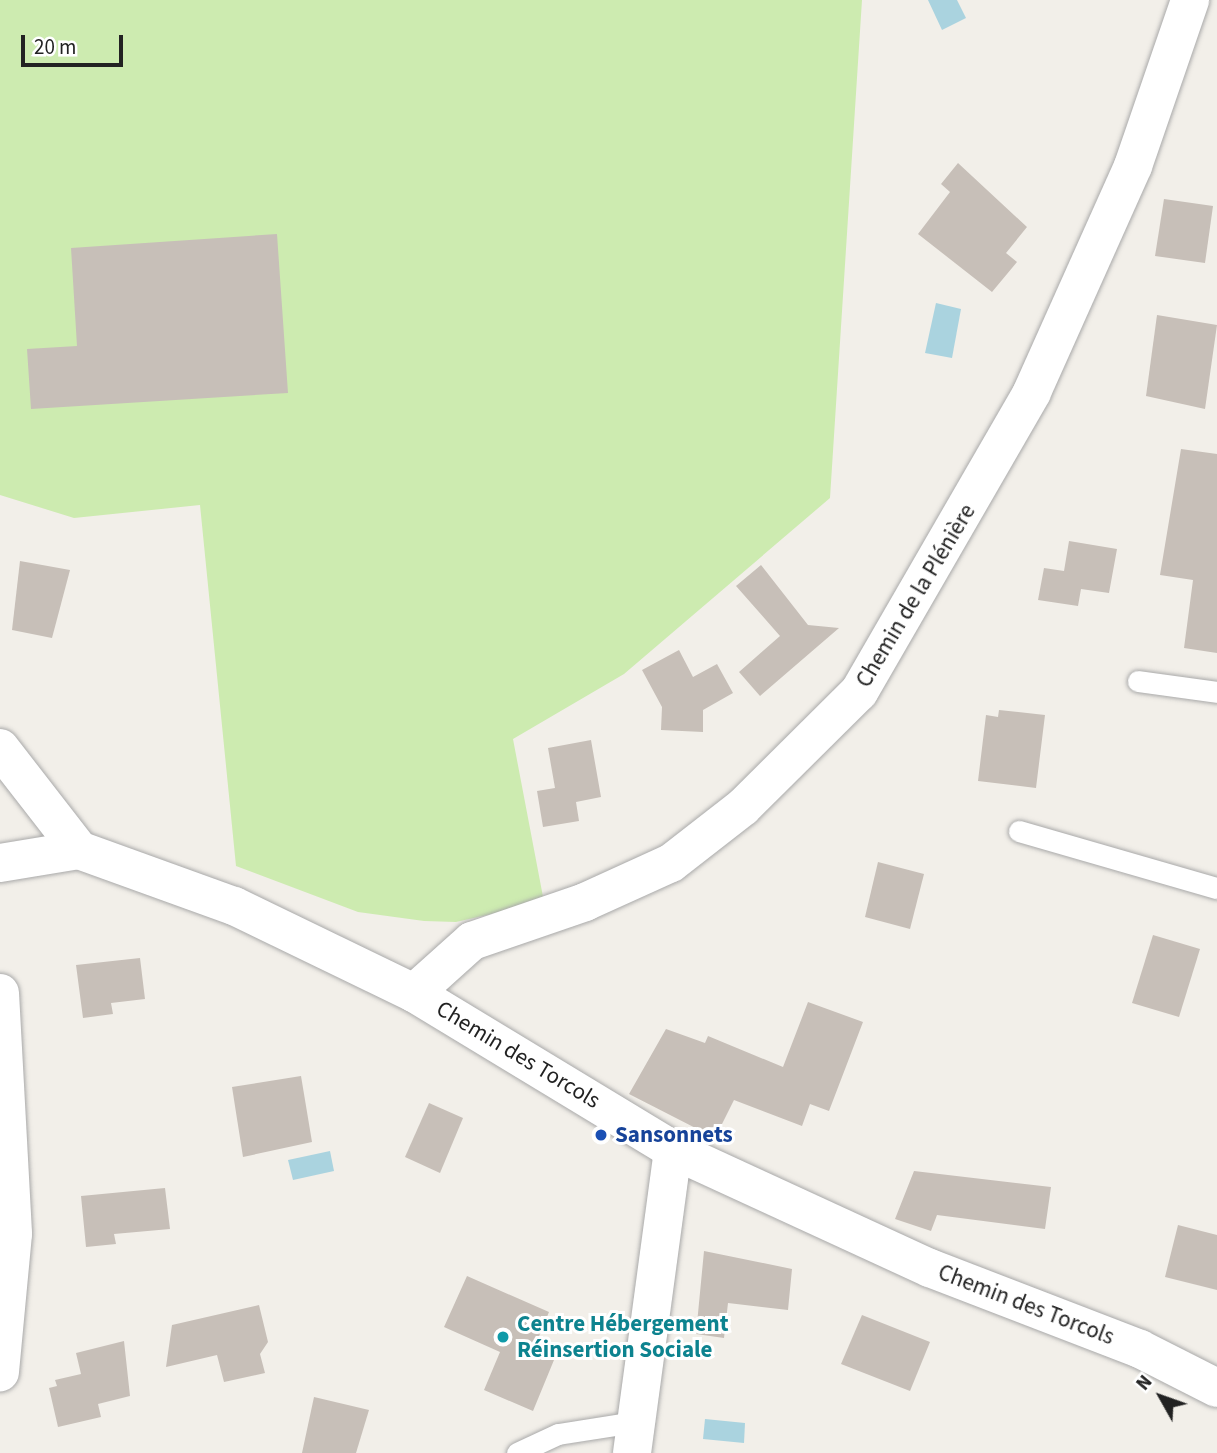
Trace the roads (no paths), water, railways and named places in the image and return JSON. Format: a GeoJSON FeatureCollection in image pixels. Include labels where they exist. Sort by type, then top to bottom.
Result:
{"type":"FeatureCollection","features":[{"type":"Feature","properties":{"kind":"street","name":"Chemin de la Plénière"},"geometry":{"type":"LineString","coordinates":[[414,993],[472,941],[585,902],[671,863],[743,807],[859,692],[1032,393],[1133,166],[1191,0]]}},
{"type":"Feature","properties":{"kind":"street"},"geometry":{"type":"LineString","coordinates":[[0,748],[79,850]]}},
{"type":"Feature","properties":{"kind":"street","name":"Chemin des Torcols"},"geometry":{"type":"LineString","coordinates":[[0,863],[79,850],[234,905],[414,993],[673,1150],[930,1268],[1140,1349],[1217,1388]]}},
{"type":"Feature","properties":{"kind":"street"},"geometry":{"type":"LineString","coordinates":[[0,993],[13,1234],[0,1372]]}},
{"type":"Feature","properties":{"kind":"street"},"geometry":{"type":"LineString","coordinates":[[634,1437],[673,1150]]}},
{"type":"Feature","properties":{"kind":"lane"},"geometry":{"type":"LineString","coordinates":[[1139,681],[1217,692]]}},
{"type":"Feature","properties":{"kind":"lane"},"geometry":{"type":"LineString","coordinates":[[1019,831],[1217,888]]}},
{"type":"Feature","properties":{"kind":"lane"},"geometry":{"type":"LineString","coordinates":[[517,1453],[558,1434],[634,1437]]}},
{"type":"Feature","properties":{"kind":"water"},"geometry":{"type":"Polygon","coordinates":[[[928,0],[957,0],[966,18],[942,30],[928,0]]]}},
{"type":"Feature","properties":{"kind":"water"},"geometry":{"type":"Polygon","coordinates":[[[936,303],[961,309],[952,358],[925,353],[936,303]]]}},
{"type":"Feature","properties":{"kind":"water"},"geometry":{"type":"Polygon","coordinates":[[[330,1151],[334,1171],[293,1180],[288,1160],[330,1151]]]}},
{"type":"Feature","properties":{"kind":"water"},"geometry":{"type":"Polygon","coordinates":[[[705,1419],[745,1423],[744,1443],[703,1439],[705,1419]]]}},
{"type":"Feature","properties":{"kind":"place","name":"Sansonnets"},"geometry":{"type":"Point","coordinates":[601,1135]}},
{"type":"Feature","properties":{"kind":"place","name":"Centre Hébergement Réinsertion Sociale"},"geometry":{"type":"Point","coordinates":[503,1337]}}]}
